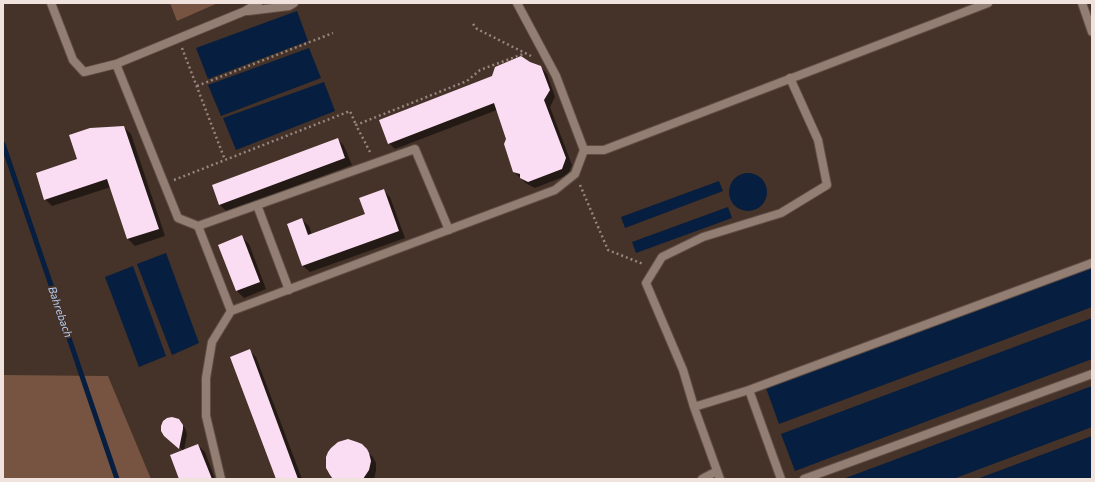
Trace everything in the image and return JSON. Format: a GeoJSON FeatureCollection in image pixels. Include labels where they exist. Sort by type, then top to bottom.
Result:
{"type":"FeatureCollection","features":[{"type":"Feature","properties":{"kind":"lane"},"geometry":{"type":"LineString","coordinates":[[51,3],[73,60],[84,72],[116,64],[245,11],[258,3]]}},
{"type":"Feature","properties":{"kind":"lane"},"geometry":{"type":"LineString","coordinates":[[245,11],[289,6],[294,3]]}},
{"type":"Feature","properties":{"kind":"lane"},"geometry":{"type":"LineString","coordinates":[[221,479],[206,416],[206,378],[212,342],[231,312],[555,190],[575,174],[584,150],[556,76],[517,3]]}},
{"type":"Feature","properties":{"kind":"lane"},"geometry":{"type":"LineString","coordinates":[[584,150],[604,150],[988,3]]}},
{"type":"Feature","properties":{"kind":"lane"},"geometry":{"type":"LineString","coordinates":[[1082,3],[1092,32]]}},
{"type":"Feature","properties":{"kind":"lane"},"geometry":{"type":"LineString","coordinates":[[116,64],[178,218],[198,226],[416,148],[449,230]]}},
{"type":"Feature","properties":{"kind":"lane"},"geometry":{"type":"LineString","coordinates":[[702,479],[719,475],[694,406],[683,370],[646,283],[662,257],[703,238],[781,213],[826,184],[818,140],[790,78]]}},
{"type":"Feature","properties":{"kind":"lane"},"geometry":{"type":"LineString","coordinates":[[257,205],[289,290]]}},
{"type":"Feature","properties":{"kind":"lane"},"geometry":{"type":"LineString","coordinates":[[198,226],[231,312]]}},
{"type":"Feature","properties":{"kind":"lane"},"geometry":{"type":"LineString","coordinates":[[694,406],[749,390],[1092,263]]}},
{"type":"Feature","properties":{"kind":"lane"},"geometry":{"type":"LineString","coordinates":[[804,479],[1092,374]]}},
{"type":"Feature","properties":{"kind":"lane"},"geometry":{"type":"LineString","coordinates":[[749,390],[781,479]]}},
{"type":"Feature","properties":{"kind":"path"},"geometry":{"type":"LineString","coordinates":[[473,24],[477,29],[550,65]]}},
{"type":"Feature","properties":{"kind":"path"},"geometry":{"type":"LineString","coordinates":[[197,86],[333,33]]}},
{"type":"Feature","properties":{"kind":"path"},"geometry":{"type":"LineString","coordinates":[[179,38],[225,160]]}},
{"type":"Feature","properties":{"kind":"path"},"geometry":{"type":"LineString","coordinates":[[356,125],[467,81],[480,70],[526,53]]}},
{"type":"Feature","properties":{"kind":"path"},"geometry":{"type":"LineString","coordinates":[[164,183],[350,111],[376,163]]}},
{"type":"Feature","properties":{"kind":"path"},"geometry":{"type":"LineString","coordinates":[[575,174],[608,250],[655,269]]}},
{"type":"Feature","properties":{"kind":"shaded area"},"geometry":{"type":"Polygon","coordinates":[[[170,3],[218,3],[177,21],[170,3]]]}},
{"type":"Feature","properties":{"kind":"shaded area"},"geometry":{"type":"Polygon","coordinates":[[[3,375],[108,376],[151,479],[3,479],[3,375]]]}},
{"type":"Feature","properties":{"kind":"water"},"geometry":{"type":"Polygon","coordinates":[[[297,11],[308,41],[208,79],[196,48],[297,11]]]}},
{"type":"Feature","properties":{"kind":"water"},"geometry":{"type":"Polygon","coordinates":[[[309,48],[321,78],[221,116],[208,85],[309,48]]]}},
{"type":"Feature","properties":{"kind":"water"},"geometry":{"type":"Polygon","coordinates":[[[324,82],[335,111],[236,150],[223,118],[324,82]]]}},
{"type":"Feature","properties":{"kind":"water"},"geometry":{"type":"Polygon","coordinates":[[[744,173],[752,173],[762,178],[766,185],[766,199],[762,206],[752,211],[744,211],[734,206],[732,203],[729,196],[729,188],[734,178],[737,176],[744,173]]]}},
{"type":"Feature","properties":{"kind":"water"},"geometry":{"type":"Polygon","coordinates":[[[719,181],[723,191],[625,228],[621,217],[719,181]]]}},
{"type":"Feature","properties":{"kind":"water"},"geometry":{"type":"Polygon","coordinates":[[[728,207],[732,218],[636,253],[632,242],[728,207]]]}},
{"type":"Feature","properties":{"kind":"water"},"geometry":{"type":"Polygon","coordinates":[[[166,253],[199,343],[172,355],[137,264],[166,253]]]}},
{"type":"Feature","properties":{"kind":"water"},"geometry":{"type":"Polygon","coordinates":[[[133,266],[166,356],[139,367],[105,277],[133,266]]]}},
{"type":"Feature","properties":{"kind":"water"},"geometry":{"type":"Polygon","coordinates":[[[1092,266],[1092,307],[779,424],[766,388],[1092,266]]]}},
{"type":"Feature","properties":{"kind":"water"},"geometry":{"type":"Polygon","coordinates":[[[1092,318],[1092,359],[795,471],[781,434],[1092,318]]]}},
{"type":"Feature","properties":{"kind":"water"},"geometry":{"type":"Polygon","coordinates":[[[1092,386],[1092,427],[953,479],[843,479],[1092,386]]]}},
{"type":"Feature","properties":{"kind":"water"},"geometry":{"type":"Polygon","coordinates":[[[1092,436],[1092,477],[1087,479],[977,479],[1092,436]]]}},
{"type":"Feature","properties":{"kind":"building"},"geometry":{"type":"Polygon","coordinates":[[[521,56],[530,62],[541,66],[550,90],[544,100],[566,158],[562,169],[528,182],[520,178],[520,174],[513,172],[504,144],[506,139],[494,103],[388,144],[379,120],[492,76],[495,67],[521,56]]]}},
{"type":"Feature","properties":{"kind":"building"},"geometry":{"type":"Polygon","coordinates":[[[124,126],[159,229],[127,239],[107,179],[44,200],[36,173],[77,159],[69,135],[90,128],[124,126]]]}},
{"type":"Feature","properties":{"kind":"building"},"geometry":{"type":"Polygon","coordinates":[[[338,138],[345,158],[219,205],[212,185],[338,138]]]}},
{"type":"Feature","properties":{"kind":"building"},"geometry":{"type":"Polygon","coordinates":[[[384,189],[399,231],[302,266],[287,224],[302,218],[308,235],[365,214],[359,198],[384,189]]]}},
{"type":"Feature","properties":{"kind":"building"},"geometry":{"type":"Polygon","coordinates":[[[242,235],[260,282],[236,291],[218,245],[242,235]]]}},
{"type":"Feature","properties":{"kind":"building"},"geometry":{"type":"Polygon","coordinates":[[[250,349],[298,479],[276,479],[230,357],[250,349]]]}},
{"type":"Feature","properties":{"kind":"building"},"geometry":{"type":"Polygon","coordinates":[[[172,417],[179,419],[183,425],[179,449],[164,436],[161,431],[163,421],[172,417]]]}},
{"type":"Feature","properties":{"kind":"building"},"geometry":{"type":"Polygon","coordinates":[[[348,439],[362,444],[367,449],[371,461],[369,470],[363,479],[333,479],[326,468],[326,457],[331,448],[338,442],[348,439]]]}},
{"type":"Feature","properties":{"kind":"building"},"geometry":{"type":"Polygon","coordinates":[[[198,444],[212,479],[179,479],[170,455],[198,444]]]}},
{"type":"Feature","properties":{"kind":"waterway","name":"Bahrebach"},"geometry":{"type":"LineString","coordinates":[[3,144],[117,479]]}}]}
